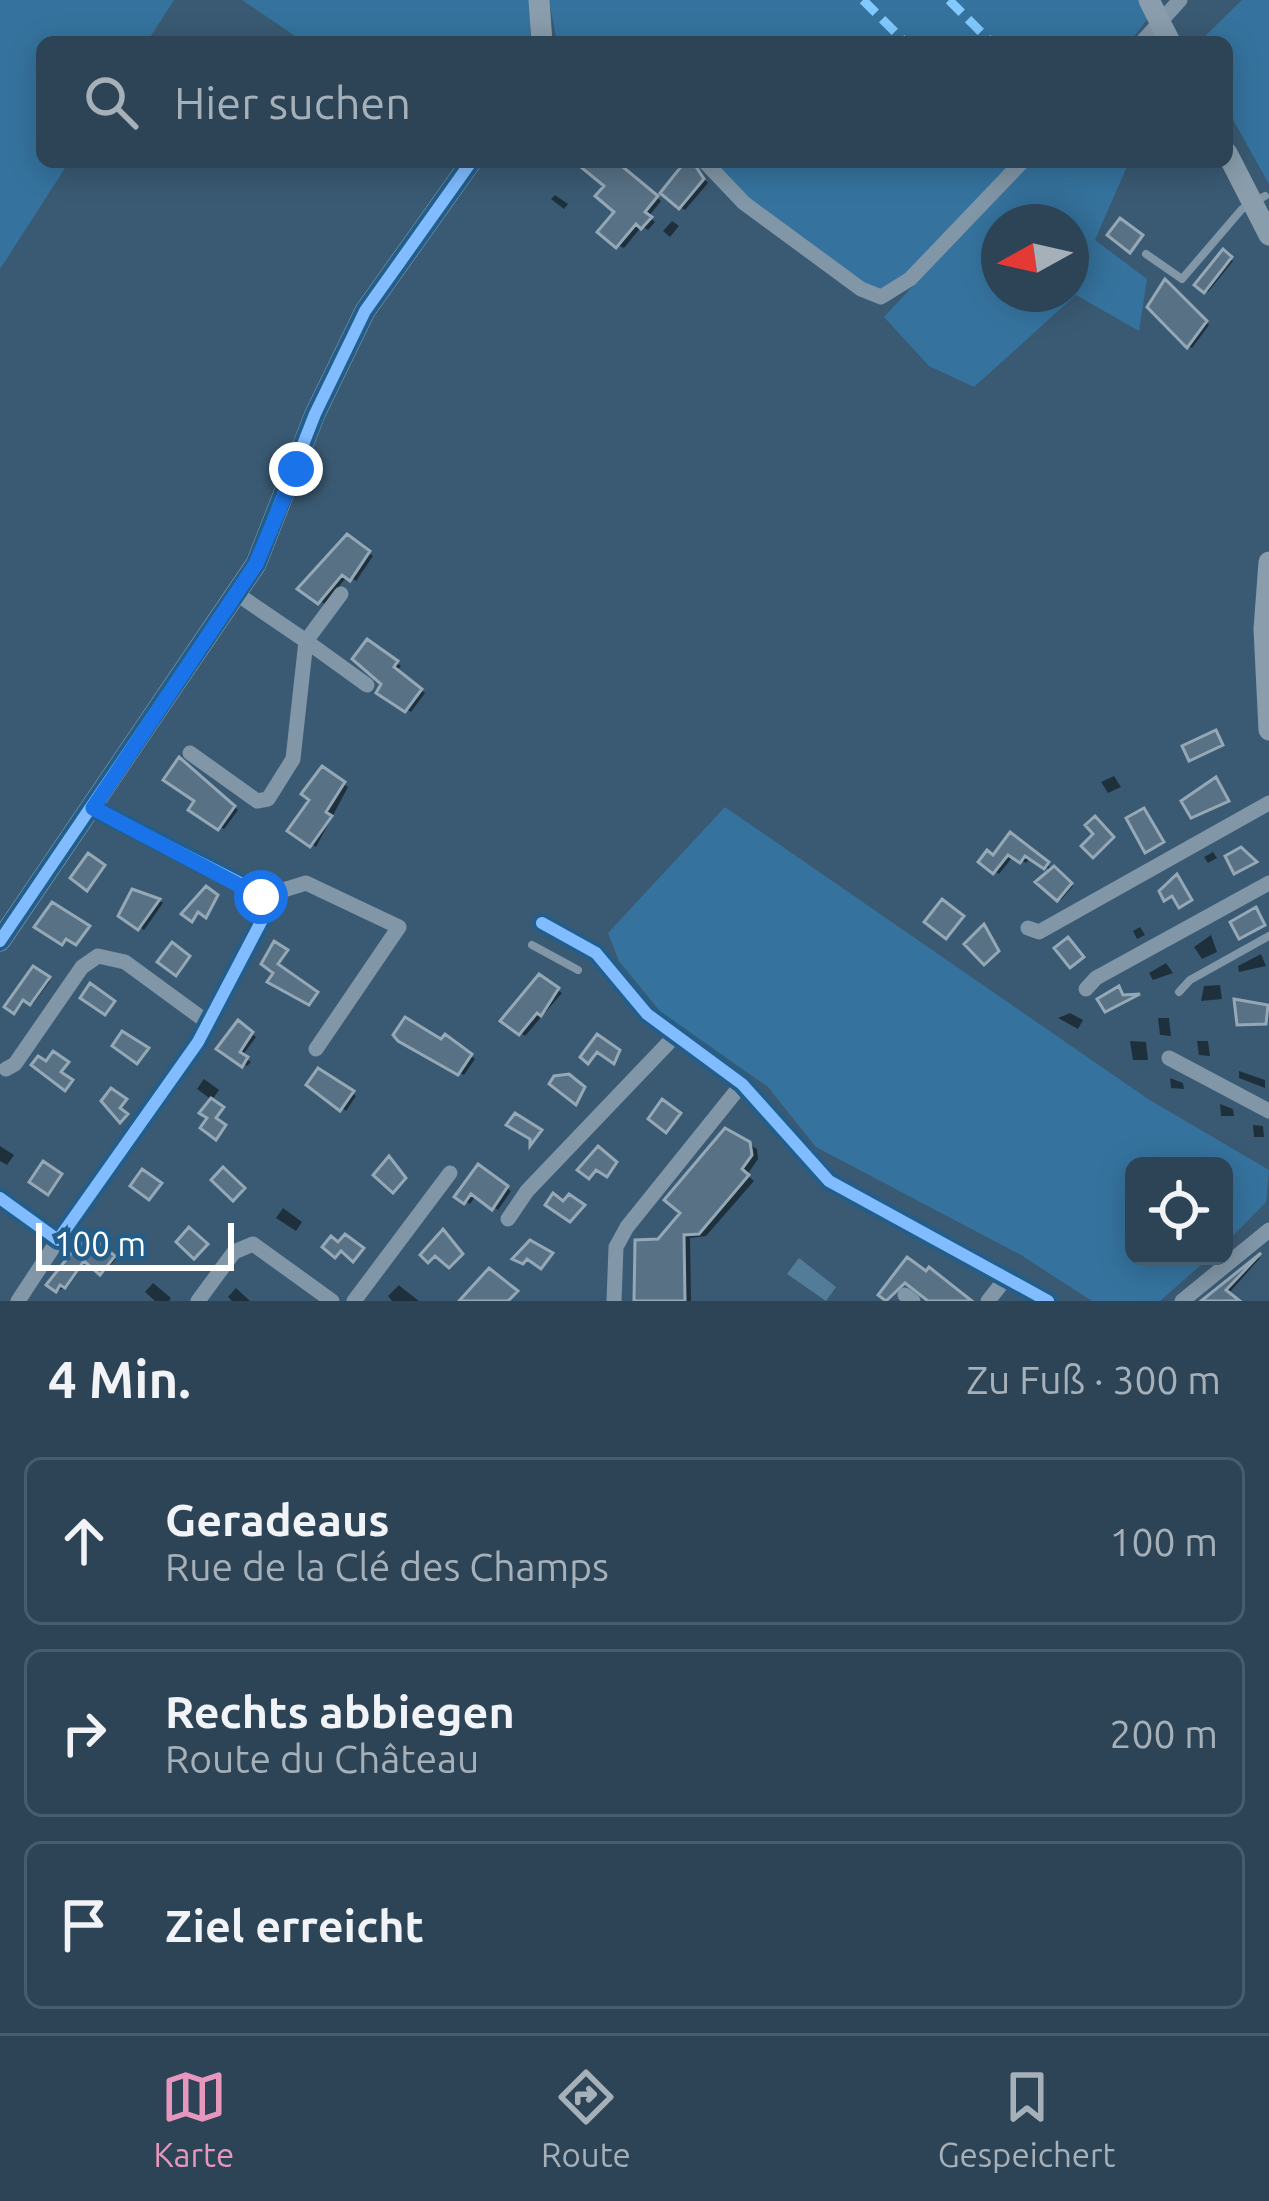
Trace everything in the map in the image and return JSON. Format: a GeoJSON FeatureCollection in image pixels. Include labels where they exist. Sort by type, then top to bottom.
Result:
{"type":"FeatureCollection","features":[{"type":"Feature","properties":{"kind":"street"},"geometry":{"type":"LineString","coordinates":[[539,0],[542,36]]}},
{"type":"Feature","properties":{"kind":"street"},"geometry":{"type":"LineString","coordinates":[[1147,36],[1165,12]]}},
{"type":"Feature","properties":{"kind":"street"},"geometry":{"type":"LineString","coordinates":[[1233,145],[1262,201],[1269,235]]}},
{"type":"Feature","properties":{"kind":"street"},"geometry":{"type":"LineString","coordinates":[[1233,161],[1262,201]]}},
{"type":"Feature","properties":{"kind":"street"},"geometry":{"type":"LineString","coordinates":[[0,941],[237,594],[269,536],[329,382],[365,311],[467,168]]}},
{"type":"Feature","properties":{"kind":"street"},"geometry":{"type":"LineString","coordinates":[[711,168],[744,203],[862,289],[888,297],[1016,168]]}},
{"type":"Feature","properties":{"kind":"street"},"geometry":{"type":"LineString","coordinates":[[1269,562],[1269,730]]}},
{"type":"Feature","properties":{"kind":"street"},"geometry":{"type":"LineString","coordinates":[[237,594],[367,685]]}},
{"type":"Feature","properties":{"kind":"street"},"geometry":{"type":"LineString","coordinates":[[190,753],[242,795],[257,801],[268,799],[293,759],[306,641],[341,594]]}},
{"type":"Feature","properties":{"kind":"street"},"geometry":{"type":"LineString","coordinates":[[1028,928],[1039,932],[1269,803]]}},
{"type":"Feature","properties":{"kind":"street"},"geometry":{"type":"LineString","coordinates":[[93,808],[261,897],[306,883],[399,927],[316,1049]]}},
{"type":"Feature","properties":{"kind":"street"},"geometry":{"type":"LineString","coordinates":[[1118,957],[1269,873]]}},
{"type":"Feature","properties":{"kind":"street"},"geometry":{"type":"LineString","coordinates":[[1086,989],[1096,978],[1269,883]]}},
{"type":"Feature","properties":{"kind":"street"},"geometry":{"type":"LineString","coordinates":[[18,1301],[207,1022],[263,918],[261,897]]}},
{"type":"Feature","properties":{"kind":"street"},"geometry":{"type":"LineString","coordinates":[[542,923],[570,935],[608,965],[647,1014],[742,1084],[829,1181],[1048,1301]]}},
{"type":"Feature","properties":{"kind":"street"},"geometry":{"type":"LineString","coordinates":[[6,1069],[15,1064],[82,967],[98,956],[125,962],[207,1022]]}},
{"type":"Feature","properties":{"kind":"street"},"geometry":{"type":"LineString","coordinates":[[508,1219],[541,1175],[676,1035]]}},
{"type":"Feature","properties":{"kind":"street"},"geometry":{"type":"LineString","coordinates":[[1169,1058],[1269,1111]]}},
{"type":"Feature","properties":{"kind":"street"},"geometry":{"type":"LineString","coordinates":[[614,1301],[616,1247],[627,1227],[742,1084]]}},
{"type":"Feature","properties":{"kind":"street"},"geometry":{"type":"LineString","coordinates":[[354,1301],[450,1173]]}},
{"type":"Feature","properties":{"kind":"street"},"geometry":{"type":"LineString","coordinates":[[0,1198],[58,1240]]}},
{"type":"Feature","properties":{"kind":"street"},"geometry":{"type":"LineString","coordinates":[[1182,1301],[1269,1231]]}},
{"type":"Feature","properties":{"kind":"street"},"geometry":{"type":"LineString","coordinates":[[198,1301],[234,1252],[253,1244],[332,1301]]}},
{"type":"Feature","properties":{"kind":"street"},"geometry":{"type":"LineString","coordinates":[[988,1301],[1006,1278]]}},
{"type":"Feature","properties":{"kind":"lane"},"geometry":{"type":"LineString","coordinates":[[1146,254],[1182,278],[1262,201]]}},
{"type":"Feature","properties":{"kind":"lane"},"geometry":{"type":"LineString","coordinates":[[1179,992],[1190,980],[1269,936]]}},
{"type":"Feature","properties":{"kind":"lane"},"geometry":{"type":"LineString","coordinates":[[532,945],[578,970]]}},
{"type":"Feature","properties":{"kind":"shaded area"},"geometry":{"type":"Polygon","coordinates":[[[0,0],[174,0],[151,36],[36,36],[36,168],[65,168],[0,269],[0,0]]]}},
{"type":"Feature","properties":{"kind":"shaded area"},"geometry":{"type":"Polygon","coordinates":[[[242,0],[532,0],[530,36],[295,36],[242,0]]]}},
{"type":"Feature","properties":{"kind":"shaded area"},"geometry":{"type":"Polygon","coordinates":[[[549,0],[1142,0],[1149,17],[1135,36],[556,36],[549,0]]]}},
{"type":"Feature","properties":{"kind":"shaded area"},"geometry":{"type":"Polygon","coordinates":[[[1242,0],[1269,0],[1269,184],[1233,120],[1233,36],[1205,36],[1242,0]]]}},
{"type":"Feature","properties":{"kind":"shaded area"},"geometry":{"type":"Polygon","coordinates":[[[718,168],[1007,168],[893,288],[873,290],[750,200],[718,168]]]}},
{"type":"Feature","properties":{"kind":"shaded area"},"geometry":{"type":"Polygon","coordinates":[[[1023,168],[1126,168],[1095,240],[1147,279],[1139,331],[1089,302],[1089,204],[990,204],[1023,168]]]}},
{"type":"Feature","properties":{"kind":"shaded area"},"geometry":{"type":"Polygon","coordinates":[[[981,213],[981,312],[1057,312],[974,387],[929,366],[884,317],[981,213]]]}},
{"type":"Feature","properties":{"kind":"shaded area"},"geometry":{"type":"Polygon","coordinates":[[[725,807],[1148,1099],[1269,1170],[1266,1202],[1233,1236],[1233,1157],[1125,1157],[1125,1265],[1201,1265],[1160,1301],[1092,1301],[1021,1255],[816,1147],[768,1087],[660,1011],[619,961],[608,933],[725,807]]]}},
{"type":"Feature","properties":{"kind":"shaded area"},"geometry":{"type":"Polygon","coordinates":[[[799,1258],[836,1287],[826,1301],[787,1274],[799,1258]]]}},
{"type":"Feature","properties":{"kind":"building"},"geometry":{"type":"Polygon","coordinates":[[[582,168],[624,168],[658,196],[645,212],[652,217],[641,229],[636,224],[616,248],[597,232],[614,212],[595,196],[604,186],[582,168]]]}},
{"type":"Feature","properties":{"kind":"building"},"geometry":{"type":"Polygon","coordinates":[[[680,168],[697,168],[704,179],[679,209],[660,193],[680,168]]]}},
{"type":"Feature","properties":{"kind":"building"},"geometry":{"type":"Polygon","coordinates":[[[1120,218],[1143,235],[1130,253],[1107,235],[1120,218]]]}},
{"type":"Feature","properties":{"kind":"building"},"geometry":{"type":"Polygon","coordinates":[[[1223,249],[1232,257],[1204,293],[1194,285],[1223,249]]]}},
{"type":"Feature","properties":{"kind":"building"},"geometry":{"type":"Polygon","coordinates":[[[1165,279],[1207,321],[1187,348],[1147,307],[1165,279]]]}},
{"type":"Feature","properties":{"kind":"building"},"geometry":{"type":"Polygon","coordinates":[[[347,534],[370,551],[350,581],[342,575],[318,604],[297,589],[347,534]]]}},
{"type":"Feature","properties":{"kind":"building"},"geometry":{"type":"Polygon","coordinates":[[[367,639],[398,661],[394,667],[422,689],[405,712],[376,693],[381,684],[352,659],[367,639]]]}},
{"type":"Feature","properties":{"kind":"building"},"geometry":{"type":"Polygon","coordinates":[[[1216,730],[1223,745],[1189,761],[1182,746],[1216,730]]]}},
{"type":"Feature","properties":{"kind":"building"},"geometry":{"type":"Polygon","coordinates":[[[179,757],[235,806],[218,830],[188,810],[194,801],[163,780],[179,757]]]}},
{"type":"Feature","properties":{"kind":"building"},"geometry":{"type":"Polygon","coordinates":[[[322,766],[345,782],[326,812],[332,816],[310,847],[287,831],[309,800],[301,794],[322,766]]]}},
{"type":"Feature","properties":{"kind":"building"},"geometry":{"type":"Polygon","coordinates":[[[1216,777],[1229,801],[1191,818],[1181,801],[1216,777]]]}},
{"type":"Feature","properties":{"kind":"building"},"geometry":{"type":"Polygon","coordinates":[[[1144,808],[1164,842],[1145,853],[1126,818],[1144,808]]]}},
{"type":"Feature","properties":{"kind":"building"},"geometry":{"type":"Polygon","coordinates":[[[1095,816],[1114,837],[1093,858],[1081,846],[1093,834],[1085,825],[1095,816]]]}},
{"type":"Feature","properties":{"kind":"building"},"geometry":{"type":"Polygon","coordinates":[[[1010,832],[1049,862],[1044,869],[1025,856],[1020,863],[1008,855],[993,874],[978,862],[987,850],[993,855],[1010,832]]]}},
{"type":"Feature","properties":{"kind":"building"},"geometry":{"type":"Polygon","coordinates":[[[1241,847],[1257,862],[1234,874],[1225,856],[1241,847]]]}},
{"type":"Feature","properties":{"kind":"building"},"geometry":{"type":"Polygon","coordinates":[[[88,853],[105,865],[87,891],[70,878],[88,853]]]}},
{"type":"Feature","properties":{"kind":"building"},"geometry":{"type":"Polygon","coordinates":[[[1054,866],[1072,883],[1057,901],[1035,882],[1054,866]]]}},
{"type":"Feature","properties":{"kind":"building"},"geometry":{"type":"Polygon","coordinates":[[[1177,874],[1192,900],[1179,908],[1172,896],[1164,901],[1159,891],[1177,874]]]}},
{"type":"Feature","properties":{"kind":"building"},"geometry":{"type":"Polygon","coordinates":[[[206,886],[218,895],[206,918],[198,912],[192,922],[181,914],[206,886]]]}},
{"type":"Feature","properties":{"kind":"building"},"geometry":{"type":"Polygon","coordinates":[[[132,889],[160,899],[138,930],[118,916],[132,889]]]}},
{"type":"Feature","properties":{"kind":"building"},"geometry":{"type":"Polygon","coordinates":[[[942,899],[964,916],[946,939],[924,922],[942,899]]]}},
{"type":"Feature","properties":{"kind":"building"},"geometry":{"type":"Polygon","coordinates":[[[52,902],[90,926],[76,945],[66,939],[62,945],[34,927],[52,902]]]}},
{"type":"Feature","properties":{"kind":"building"},"geometry":{"type":"Polygon","coordinates":[[[1256,907],[1265,925],[1239,939],[1230,922],[1256,907]]]}},
{"type":"Feature","properties":{"kind":"building"},"geometry":{"type":"Polygon","coordinates":[[[984,924],[999,951],[984,965],[964,944],[984,924]]]}},
{"type":"Feature","properties":{"kind":"building"},"geometry":{"type":"Polygon","coordinates":[[[1068,937],[1084,957],[1070,968],[1054,948],[1068,937]]]}},
{"type":"Feature","properties":{"kind":"building"},"geometry":{"type":"Polygon","coordinates":[[[274,941],[288,950],[278,964],[318,992],[309,1005],[267,982],[273,973],[261,964],[274,941]]]}},
{"type":"Feature","properties":{"kind":"building"},"geometry":{"type":"Polygon","coordinates":[[[172,942],[190,956],[176,976],[157,962],[172,942]]]}},
{"type":"Feature","properties":{"kind":"building"},"geometry":{"type":"Polygon","coordinates":[[[33,966],[50,977],[30,1005],[23,1000],[14,1014],[4,1007],[33,966]]]}},
{"type":"Feature","properties":{"kind":"building"},"geometry":{"type":"Polygon","coordinates":[[[539,974],[559,988],[541,1016],[537,1013],[519,1035],[500,1021],[539,974]]]}},
{"type":"Feature","properties":{"kind":"building"},"geometry":{"type":"Polygon","coordinates":[[[90,983],[115,1001],[105,1015],[80,998],[90,983]]]}},
{"type":"Feature","properties":{"kind":"building"},"geometry":{"type":"Polygon","coordinates":[[[1119,986],[1123,995],[1140,994],[1105,1012],[1097,999],[1119,986]]]}},
{"type":"Feature","properties":{"kind":"building"},"geometry":{"type":"Polygon","coordinates":[[[1234,999],[1268,1005],[1266,1024],[1237,1025],[1234,999]]]}},
{"type":"Feature","properties":{"kind":"building"},"geometry":{"type":"Polygon","coordinates":[[[405,1017],[441,1039],[445,1034],[472,1054],[458,1075],[398,1041],[393,1035],[405,1017]]]}},
{"type":"Feature","properties":{"kind":"building"},"geometry":{"type":"Polygon","coordinates":[[[238,1020],[253,1032],[240,1052],[248,1057],[242,1067],[216,1049],[238,1020]]]}},
{"type":"Feature","properties":{"kind":"building"},"geometry":{"type":"Polygon","coordinates":[[[122,1031],[149,1048],[137,1064],[112,1046],[122,1031]]]}},
{"type":"Feature","properties":{"kind":"building"},"geometry":{"type":"Polygon","coordinates":[[[597,1034],[620,1050],[614,1064],[597,1052],[588,1064],[580,1057],[597,1034]]]}},
{"type":"Feature","properties":{"kind":"building"},"geometry":{"type":"Polygon","coordinates":[[[53,1051],[69,1062],[61,1072],[73,1080],[65,1091],[31,1065],[38,1056],[46,1061],[53,1051]]]}},
{"type":"Feature","properties":{"kind":"building"},"geometry":{"type":"Polygon","coordinates":[[[318,1068],[354,1091],[340,1111],[306,1085],[318,1068]]]}},
{"type":"Feature","properties":{"kind":"building"},"geometry":{"type":"Polygon","coordinates":[[[569,1074],[585,1087],[576,1105],[549,1084],[554,1076],[569,1074]]]}},
{"type":"Feature","properties":{"kind":"building"},"geometry":{"type":"Polygon","coordinates":[[[111,1088],[127,1099],[120,1108],[128,1114],[120,1123],[101,1101],[111,1088]]]}},
{"type":"Feature","properties":{"kind":"building"},"geometry":{"type":"Polygon","coordinates":[[[211,1098],[224,1107],[216,1118],[226,1125],[216,1140],[200,1128],[207,1118],[199,1113],[211,1098]]]}},
{"type":"Feature","properties":{"kind":"building"},"geometry":{"type":"Polygon","coordinates":[[[662,1099],[681,1113],[666,1133],[648,1119],[662,1099]]]}},
{"type":"Feature","properties":{"kind":"building"},"geometry":{"type":"Polygon","coordinates":[[[515,1113],[542,1130],[530,1146],[530,1139],[506,1125],[515,1113]]]}},
{"type":"Feature","properties":{"kind":"building"},"geometry":{"type":"Polygon","coordinates":[[[725,1128],[750,1142],[752,1155],[742,1169],[749,1175],[699,1234],[684,1235],[685,1301],[634,1301],[635,1240],[658,1239],[680,1213],[664,1200],[725,1128]]]}},
{"type":"Feature","properties":{"kind":"building"},"geometry":{"type":"Polygon","coordinates":[[[598,1146],[617,1162],[607,1177],[596,1170],[589,1179],[577,1170],[598,1146]]]}},
{"type":"Feature","properties":{"kind":"building"},"geometry":{"type":"Polygon","coordinates":[[[389,1156],[406,1178],[393,1193],[373,1175],[389,1156]]]}},
{"type":"Feature","properties":{"kind":"building"},"geometry":{"type":"Polygon","coordinates":[[[43,1161],[62,1174],[48,1195],[29,1182],[43,1161]]]}},
{"type":"Feature","properties":{"kind":"building"},"geometry":{"type":"Polygon","coordinates":[[[478,1164],[508,1186],[492,1210],[471,1194],[464,1204],[454,1197],[478,1164]]]}},
{"type":"Feature","properties":{"kind":"building"},"geometry":{"type":"Polygon","coordinates":[[[223,1167],[245,1188],[233,1201],[211,1180],[223,1167]]]}},
{"type":"Feature","properties":{"kind":"building"},"geometry":{"type":"Polygon","coordinates":[[[142,1169],[162,1183],[149,1200],[130,1186],[142,1169]]]}},
{"type":"Feature","properties":{"kind":"building"},"geometry":{"type":"Polygon","coordinates":[[[553,1193],[563,1201],[569,1194],[585,1205],[570,1222],[545,1205],[553,1193]]]}},
{"type":"Feature","properties":{"kind":"building"},"geometry":{"type":"Polygon","coordinates":[[[189,1227],[208,1244],[194,1259],[176,1242],[189,1227]]]}},
{"type":"Feature","properties":{"kind":"building"},"geometry":{"type":"Polygon","coordinates":[[[443,1229],[463,1254],[449,1268],[435,1256],[428,1263],[420,1255],[443,1229]]]}},
{"type":"Feature","properties":{"kind":"building"},"geometry":{"type":"Polygon","coordinates":[[[345,1234],[364,1248],[353,1262],[341,1251],[335,1258],[322,1247],[331,1236],[338,1242],[345,1234]]]}},
{"type":"Feature","properties":{"kind":"building"},"geometry":{"type":"Polygon","coordinates":[[[92,1237],[115,1256],[100,1275],[84,1261],[65,1288],[60,1285],[56,1292],[46,1285],[80,1242],[85,1246],[92,1237]]]}},
{"type":"Feature","properties":{"kind":"building"},"geometry":{"type":"Polygon","coordinates":[[[530,1240],[553,1253],[541,1269],[527,1259],[523,1264],[512,1259],[530,1240]]]}},
{"type":"Feature","properties":{"kind":"building"},"geometry":{"type":"Polygon","coordinates":[[[1261,1253],[1226,1290],[1240,1301],[1201,1301],[1261,1253]]]}},
{"type":"Feature","properties":{"kind":"building"},"geometry":{"type":"Polygon","coordinates":[[[907,1257],[926,1271],[929,1267],[972,1301],[928,1301],[905,1283],[886,1301],[878,1295],[907,1257]]]}},
{"type":"Feature","properties":{"kind":"building"},"geometry":{"type":"Polygon","coordinates":[[[489,1268],[518,1291],[508,1301],[459,1301],[489,1268]]]}},
{"type":"Feature","properties":{"kind":"marked path"},"geometry":{"type":"LineString","coordinates":[[863,0],[899,36]]}},
{"type":"Feature","properties":{"kind":"marked path"},"geometry":{"type":"LineString","coordinates":[[949,0],[985,36]]}},
{"type":"Feature","properties":{"kind":"cycle path"},"geometry":{"type":"LineString","coordinates":[[0,941],[256,564],[315,414],[365,311],[467,168]]}},
{"type":"Feature","properties":{"kind":"cycle path"},"geometry":{"type":"LineString","coordinates":[[0,1198],[58,1240],[198,1042],[263,918],[261,897],[254,890],[93,808]]}},
{"type":"Feature","properties":{"kind":"cycle path"},"geometry":{"type":"LineString","coordinates":[[542,923],[596,953],[647,1014],[742,1084],[829,1181],[1048,1301]]}},
{"type":"Feature","properties":{"kind":"route"},"geometry":{"type":"LineString","coordinates":[[261,897],[93,808],[256,564],[296,469]]}}]}
